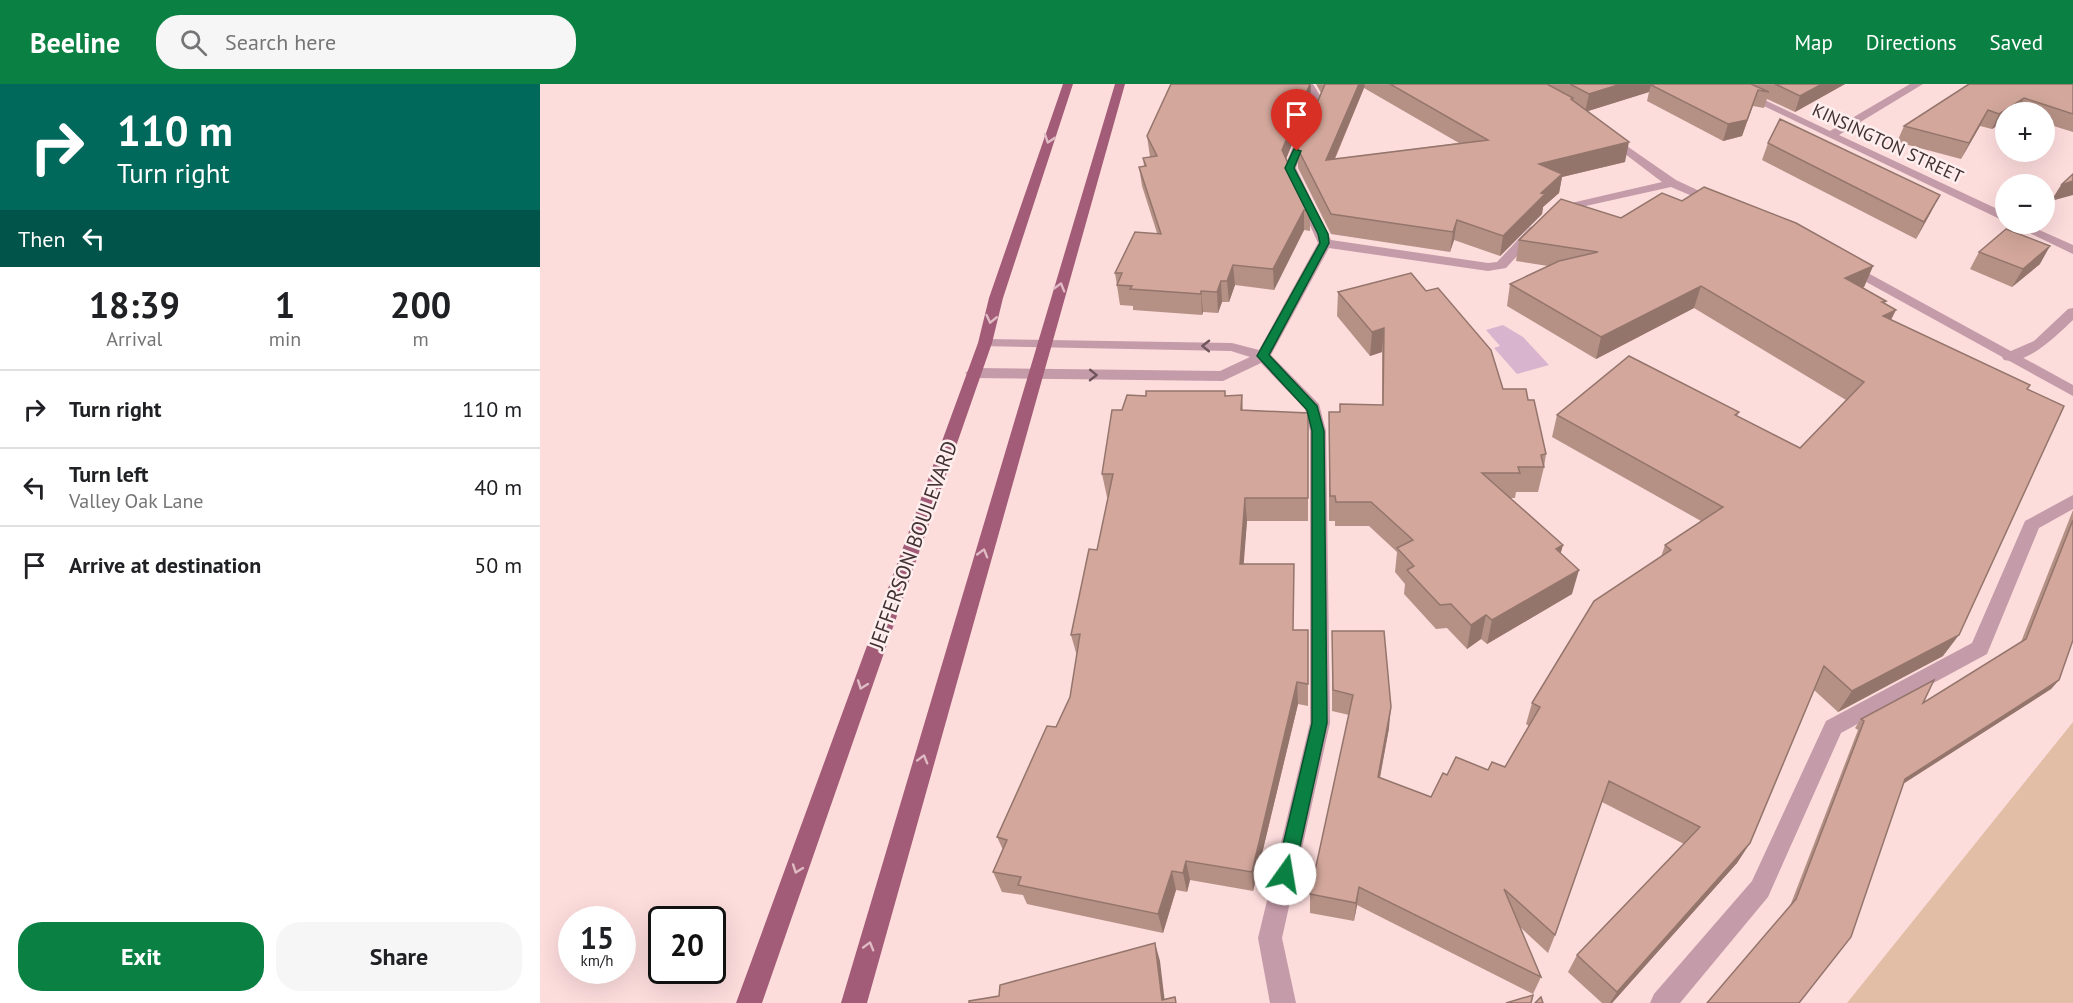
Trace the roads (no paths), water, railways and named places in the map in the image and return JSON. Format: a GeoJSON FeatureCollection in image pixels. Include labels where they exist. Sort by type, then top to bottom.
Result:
{"type":"FeatureCollection","features":[{"type":"Feature","properties":{"kind":"main road","name":"JEFFERSON BOULEVARD"},"geometry":{"type":"LineString","coordinates":[[749,1003],[985,343],[996,298],[1068,84]]}},
{"type":"Feature","properties":{"kind":"main road"},"geometry":{"type":"LineString","coordinates":[[854,1003],[1120,84]]}},
{"type":"Feature","properties":{"kind":"street"},"geometry":{"type":"LineString","coordinates":[[973,373],[1223,376],[1263,356],[1324,243],[1323,234],[1290,168],[1318,100],[1308,84]]}},
{"type":"Feature","properties":{"kind":"street","name":"KINSINGTON STREET"},"geometry":{"type":"LineString","coordinates":[[1722,84],[1995,213]]}},
{"type":"Feature","properties":{"kind":"street"},"geometry":{"type":"LineString","coordinates":[[1831,135],[1917,84]]}},
{"type":"Feature","properties":{"kind":"street"},"geometry":{"type":"LineString","coordinates":[[1597,127],[1672,183],[1725,206]]}},
{"type":"Feature","properties":{"kind":"street"},"geometry":{"type":"LineString","coordinates":[[1324,243],[1488,267],[1501,265],[1555,211],[1672,183]]}},
{"type":"Feature","properties":{"kind":"street"},"geometry":{"type":"LineString","coordinates":[[2039,234],[2073,250]]}},
{"type":"Feature","properties":{"kind":"street"},"geometry":{"type":"LineString","coordinates":[[1837,260],[2073,391]]}},
{"type":"Feature","properties":{"kind":"street"},"geometry":{"type":"LineString","coordinates":[[2010,357],[2039,344],[2073,312]]}},
{"type":"Feature","properties":{"kind":"street"},"geometry":{"type":"LineString","coordinates":[[985,343],[1232,347],[1263,356],[1313,408],[1318,431],[1320,723],[1270,938],[1283,1003]]}},
{"type":"Feature","properties":{"kind":"street"},"geometry":{"type":"LineString","coordinates":[[1663,1003],[1760,889],[1833,728],[1980,648],[2031,526],[2034,522],[2073,501]]}}]}
